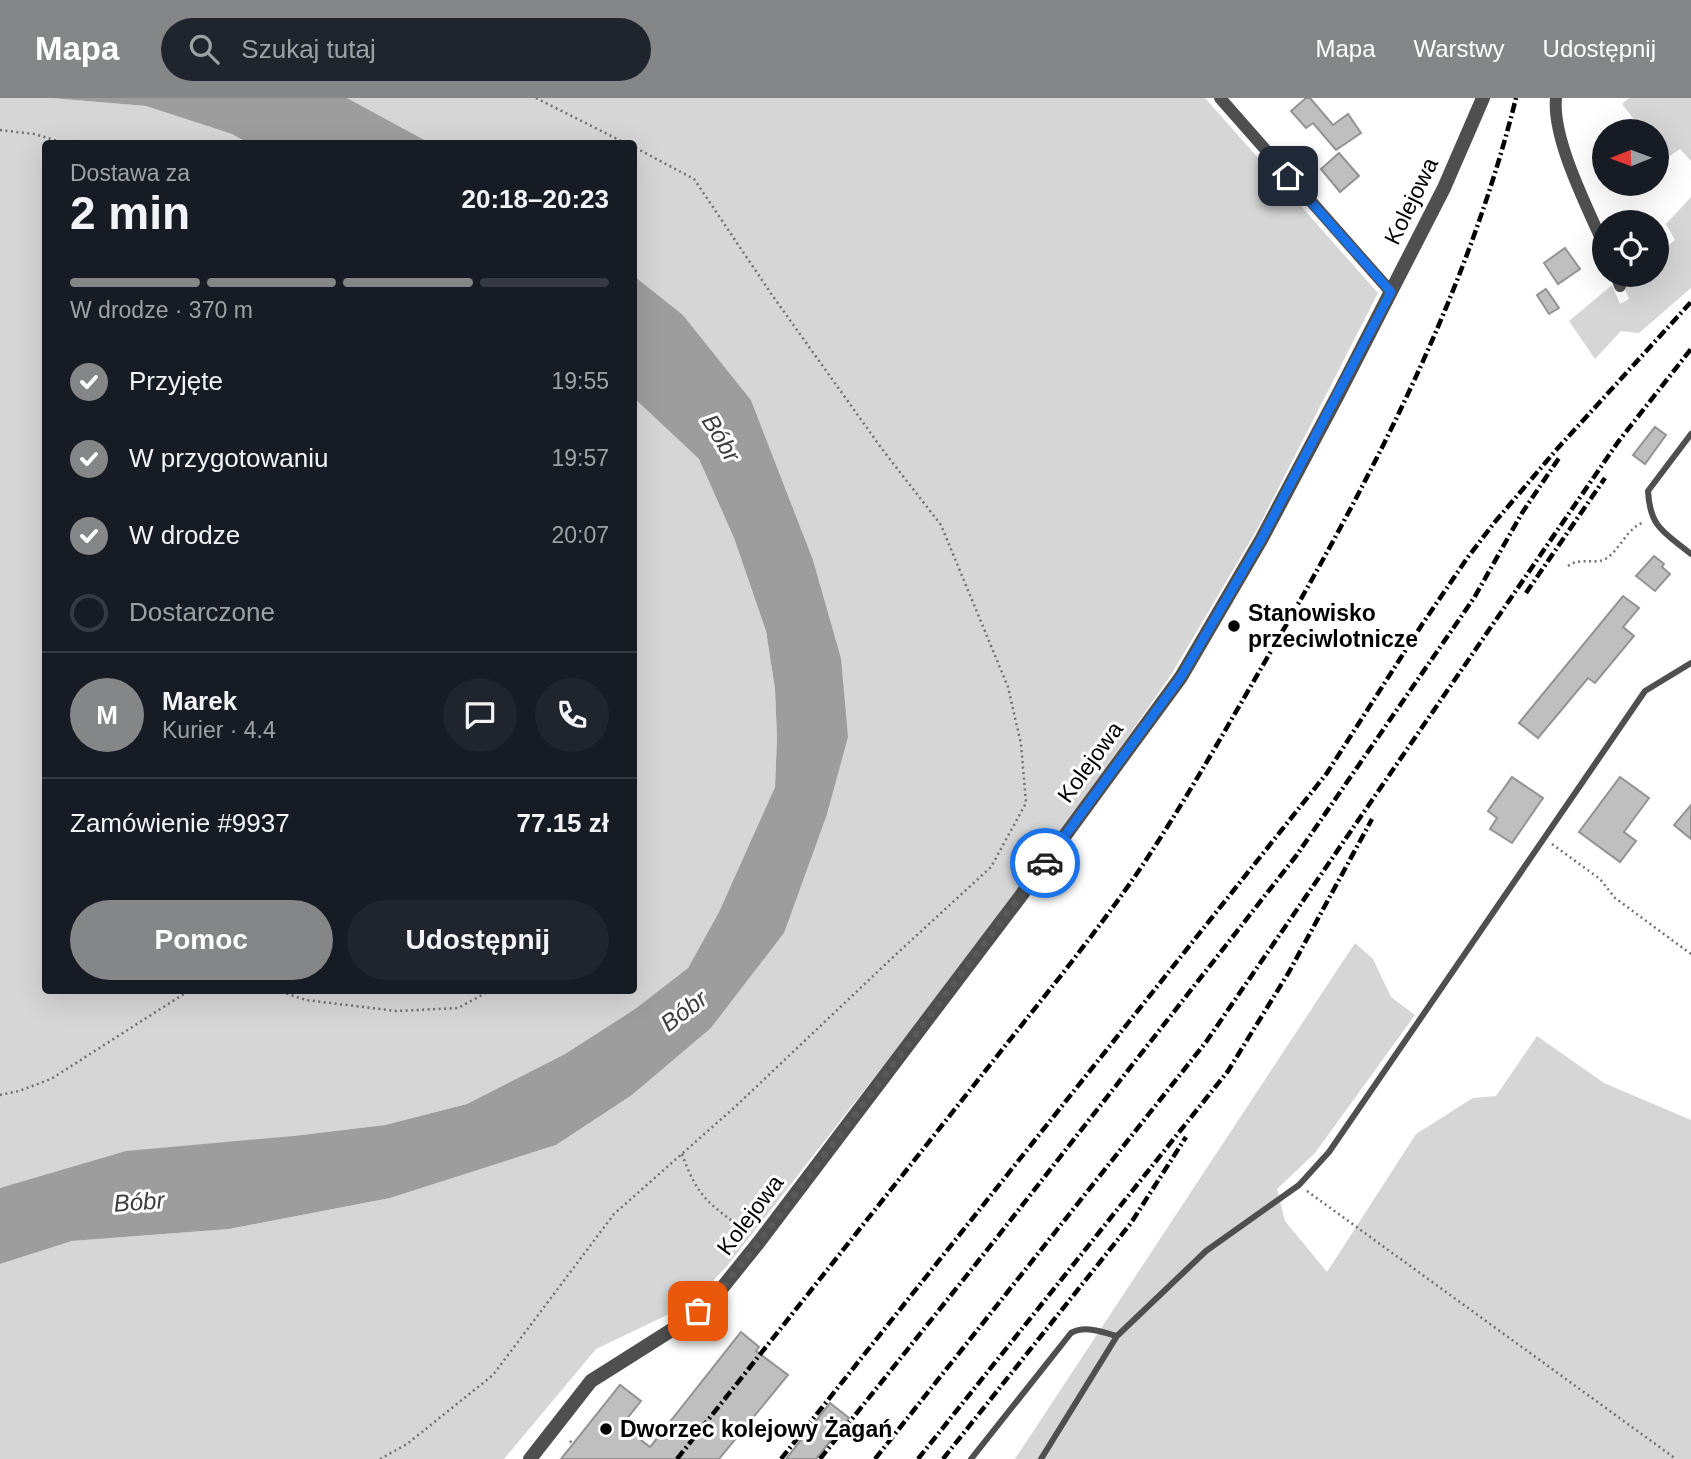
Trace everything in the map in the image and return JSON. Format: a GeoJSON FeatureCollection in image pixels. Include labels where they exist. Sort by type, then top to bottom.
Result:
{"type":"FeatureCollection","features":[{"type":"Feature","properties":{"kind":"street"},"geometry":{"type":"LineString","coordinates":[[1220,98],[1391,292]]}},
{"type":"Feature","properties":{"kind":"street","name":"Kolejowa"},"geometry":{"type":"LineString","coordinates":[[530,1459],[591,1381],[678,1326],[718,1293],[1020,897],[1181,677],[1261,540],[1391,292],[1444,188],[1483,98]]}},
{"type":"Feature","properties":{"kind":"street"},"geometry":{"type":"LineString","coordinates":[[1556,98],[1556,120],[1561,142],[1592,217]]}},
{"type":"Feature","properties":{"kind":"lane"},"geometry":{"type":"LineString","coordinates":[[1691,434],[1648,491],[1649,512],[1654,521],[1691,554]]}},
{"type":"Feature","properties":{"kind":"lane"},"geometry":{"type":"LineString","coordinates":[[1041,1459],[1117,1336],[1206,1251],[1299,1185],[1329,1152],[1645,691],[1691,663]]}},
{"type":"Feature","properties":{"kind":"lane"},"geometry":{"type":"LineString","coordinates":[[971,1459],[1071,1333],[1080,1328],[1117,1336]]}},
{"type":"Feature","properties":{"kind":"path"},"geometry":{"type":"LineString","coordinates":[[536,98],[619,140]]}},
{"type":"Feature","properties":{"kind":"path"},"geometry":{"type":"LineString","coordinates":[[0,130],[34,134],[54,140]]}},
{"type":"Feature","properties":{"kind":"path"},"geometry":{"type":"LineString","coordinates":[[380,1459],[407,1444],[493,1375],[614,1214],[991,867],[1026,803],[1021,744],[1008,687],[941,525],[882,449],[779,306],[694,179],[637,149]]}},
{"type":"Feature","properties":{"kind":"path"},"geometry":{"type":"LineString","coordinates":[[1568,566],[1584,559],[1605,559],[1629,530],[1642,523],[1654,521]]}},
{"type":"Feature","properties":{"kind":"path"},"geometry":{"type":"LineString","coordinates":[[1544,838],[1600,879],[1615,898],[1691,954]]}},
{"type":"Feature","properties":{"kind":"path"},"geometry":{"type":"LineString","coordinates":[[0,1095],[51,1079],[184,994]]}},
{"type":"Feature","properties":{"kind":"path"},"geometry":{"type":"LineString","coordinates":[[288,994],[306,1000],[396,1011],[458,1008],[484,994]]}},
{"type":"Feature","properties":{"kind":"path"},"geometry":{"type":"LineString","coordinates":[[682,1154],[692,1182],[705,1200],[753,1237]]}},
{"type":"Feature","properties":{"kind":"path"},"geometry":{"type":"LineString","coordinates":[[1299,1185],[1676,1459]]}},
{"type":"Feature","properties":{"kind":"shaded area"},"geometry":{"type":"Polygon","coordinates":[[[0,98],[51,98],[146,106],[232,134],[243,140],[42,140],[42,994],[637,994],[637,401],[699,459],[734,538],[766,631],[775,689],[775,787],[719,912],[688,968],[635,1009],[565,1054],[467,1104],[385,1125],[293,1136],[34,1179],[0,1188],[0,98]]]}},
{"type":"Feature","properties":{"kind":"shaded area"},"geometry":{"type":"Polygon","coordinates":[[[347,98],[1205,98],[1378,293],[1259,526],[1171,675],[1025,884],[727,1266],[707,1287],[667,1315],[596,1349],[504,1459],[0,1459],[0,1264],[72,1241],[229,1229],[390,1198],[556,1145],[632,1095],[711,1028],[784,933],[841,658],[813,560],[751,400],[683,315],[637,278],[637,140],[424,140],[347,98]]]}},
{"type":"Feature","properties":{"kind":"shaded area"},"geometry":{"type":"Polygon","coordinates":[[[1629,98],[1691,98],[1691,161],[1680,149],[1670,156],[1670,119],[1634,119],[1622,104],[1629,98]]]}},
{"type":"Feature","properties":{"kind":"shaded area"},"geometry":{"type":"Polygon","coordinates":[[[1691,197],[1691,288],[1639,333],[1621,331],[1595,359],[1569,321],[1610,287],[1613,287],[1620,304],[1629,299],[1624,287],[1669,287],[1669,245],[1675,240],[1669,229],[1669,221],[1691,197]]]}},
{"type":"Feature","properties":{"kind":"shaded area"},"geometry":{"type":"Polygon","coordinates":[[[1355,943],[1373,959],[1391,997],[1415,1015],[1315,1153],[1277,1189],[1285,1221],[1327,1272],[1416,1134],[1473,1098],[1496,1096],[1537,1036],[1604,1083],[1691,1120],[1691,1459],[1015,1459],[1355,943]]]}},
{"type":"Feature","properties":{"kind":"water"},"geometry":{"type":"Polygon","coordinates":[[[51,98],[347,98],[424,140],[243,140],[232,134],[146,106],[51,98]]]}},
{"type":"Feature","properties":{"kind":"water","name":"Bóbr"},"geometry":{"type":"Polygon","coordinates":[[[637,278],[683,315],[751,400],[813,560],[841,658],[848,737],[827,814],[784,933],[711,1028],[632,1095],[556,1145],[390,1198],[229,1229],[72,1241],[0,1264],[0,1188],[126,1151],[385,1125],[467,1104],[565,1054],[635,1009],[688,968],[719,912],[775,787],[777,738],[775,689],[766,631],[734,538],[699,459],[637,401],[637,278]]]}},
{"type":"Feature","properties":{"kind":"building"},"geometry":{"type":"Polygon","coordinates":[[[1306,98],[1310,98],[1333,125],[1348,114],[1361,133],[1336,150],[1313,123],[1306,128],[1291,111],[1306,98]]]}},
{"type":"Feature","properties":{"kind":"building"},"geometry":{"type":"Polygon","coordinates":[[[1339,153],[1359,176],[1340,192],[1321,169],[1339,153]]]}},
{"type":"Feature","properties":{"kind":"building"},"geometry":{"type":"Polygon","coordinates":[[[1565,248],[1580,269],[1558,284],[1544,263],[1565,248]]]}},
{"type":"Feature","properties":{"kind":"building"},"geometry":{"type":"Polygon","coordinates":[[[1546,289],[1559,308],[1549,314],[1537,295],[1546,289]]]}},
{"type":"Feature","properties":{"kind":"building"},"geometry":{"type":"Polygon","coordinates":[[[1655,427],[1666,435],[1645,464],[1633,455],[1655,427]]]}},
{"type":"Feature","properties":{"kind":"building"},"geometry":{"type":"Polygon","coordinates":[[[1654,556],[1664,564],[1662,567],[1670,574],[1655,591],[1636,576],[1654,556]]]}},
{"type":"Feature","properties":{"kind":"building"},"geometry":{"type":"Polygon","coordinates":[[[1623,596],[1639,608],[1623,627],[1634,636],[1595,683],[1588,678],[1538,738],[1519,723],[1623,596]]]}},
{"type":"Feature","properties":{"kind":"building"},"geometry":{"type":"Polygon","coordinates":[[[1512,777],[1543,798],[1512,843],[1490,829],[1497,818],[1488,811],[1512,777]]]}},
{"type":"Feature","properties":{"kind":"building"},"geometry":{"type":"Polygon","coordinates":[[[1620,777],[1649,798],[1624,832],[1636,841],[1620,862],[1579,832],[1620,777]]]}},
{"type":"Feature","properties":{"kind":"building"},"geometry":{"type":"Polygon","coordinates":[[[1691,805],[1691,839],[1674,825],[1691,805]]]}},
{"type":"Feature","properties":{"kind":"building"},"geometry":{"type":"Polygon","coordinates":[[[741,1332],[759,1347],[756,1351],[788,1375],[719,1459],[561,1459],[620,1385],[641,1401],[622,1425],[650,1447],[741,1332]]]}},
{"type":"Feature","properties":{"kind":"building"},"geometry":{"type":"Polygon","coordinates":[[[830,1403],[849,1418],[816,1459],[786,1459],[830,1403]]]}},
{"type":"Feature","properties":{"kind":"railway"},"geometry":{"type":"LineString","coordinates":[[677,1459],[1063,973],[1133,880],[1176,814],[1308,587],[1413,384],[1471,243],[1496,171],[1516,98]]}},
{"type":"Feature","properties":{"kind":"railway"},"geometry":{"type":"LineString","coordinates":[[781,1459],[1327,773],[1423,623],[1494,523],[1557,449],[1691,302]]}},
{"type":"Feature","properties":{"kind":"railway"},"geometry":{"type":"LineString","coordinates":[[875,1459],[1206,1042],[1618,442],[1691,349]]}},
{"type":"Feature","properties":{"kind":"railway"},"geometry":{"type":"LineString","coordinates":[[820,1459],[1296,856],[1474,598],[1522,513],[1559,458]]}},
{"type":"Feature","properties":{"kind":"railway"},"geometry":{"type":"LineString","coordinates":[[1526,593],[1605,478]]}},
{"type":"Feature","properties":{"kind":"railway"},"geometry":{"type":"LineString","coordinates":[[918,1459],[1228,1071],[1289,972],[1372,819]]}},
{"type":"Feature","properties":{"kind":"railway"},"geometry":{"type":"LineString","coordinates":[[943,1459],[1131,1223],[1186,1137]]}},
{"type":"Feature","properties":{"kind":"way so far"},"geometry":{"type":"LineString","coordinates":[[698,1311],[718,1293],[759,1242],[1045,863]]}},
{"type":"Feature","properties":{"kind":"place","name":"Stanowisko przeciwlotnicze"},"geometry":{"type":"Point","coordinates":[1234,626]}},
{"type":"Feature","properties":{"kind":"place","name":"Dworzec kolejowy Żagań"},"geometry":{"type":"Point","coordinates":[606,1429]}},
{"type":"Feature","properties":{"kind":"route"},"geometry":{"type":"LineString","coordinates":[[1045,863],[1181,677],[1261,540],[1391,292],[1288,176]]}}]}
